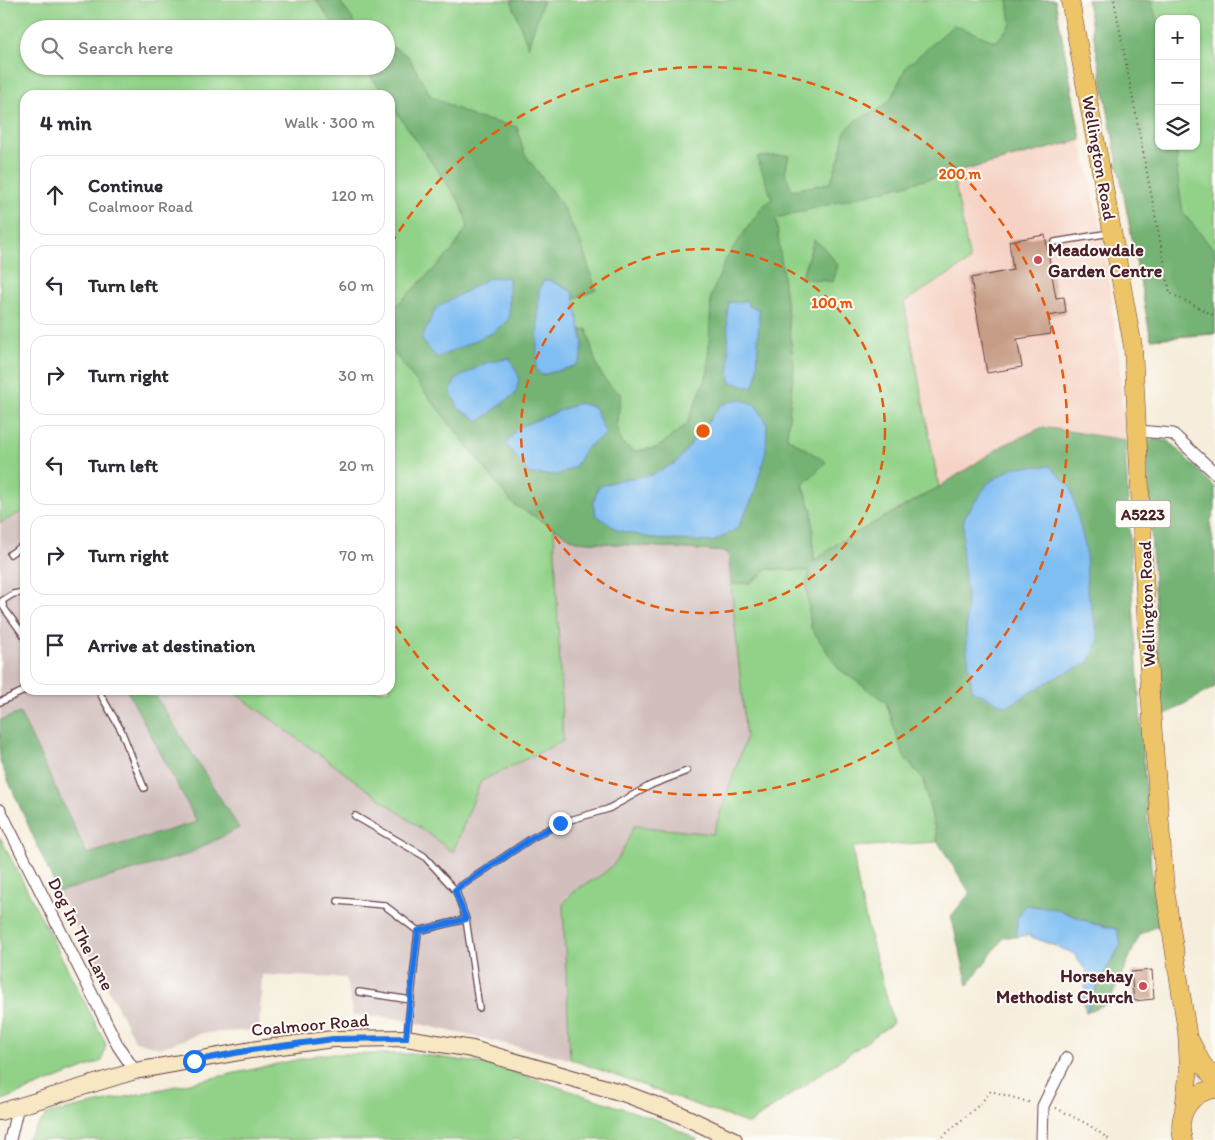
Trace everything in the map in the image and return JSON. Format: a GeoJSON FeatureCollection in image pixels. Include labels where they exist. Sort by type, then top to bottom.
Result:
{"type":"FeatureCollection","features":[{"type":"Feature","properties":{"kind":"main road","name":"Wellington Road"},"geometry":{"type":"LineString","coordinates":[[1070,0],[1133,347],[1139,431],[1150,694],[1165,889],[1187,1032],[1189,1069],[1180,1130],[1183,1140]]}},
{"type":"Feature","properties":{"kind":"main road","name":"Wellington Road"},"geometry":{"type":"LineString","coordinates":[[1187,1032],[1201,1062],[1215,1080]]}},
{"type":"Feature","properties":{"kind":"main road"},"geometry":{"type":"LineString","coordinates":[[1184,1109],[1191,1099],[1201,1092],[1215,1089]]}},
{"type":"Feature","properties":{"kind":"street"},"geometry":{"type":"LineString","coordinates":[[1139,431],[1173,434],[1215,473]]}},
{"type":"Feature","properties":{"kind":"street","name":"Dog In The Lane"},"geometry":{"type":"LineString","coordinates":[[0,810],[105,1020],[135,1072]]}},
{"type":"Feature","properties":{"kind":"street","name":"Coalmoor Road"},"geometry":{"type":"LineString","coordinates":[[0,1112],[135,1072],[251,1050],[333,1039],[406,1038],[472,1049],[623,1093],[679,1114],[734,1140]]}},
{"type":"Feature","properties":{"kind":"street"},"geometry":{"type":"LineString","coordinates":[[1042,1140],[1043,1106],[1067,1058]]}},
{"type":"Feature","properties":{"kind":"street"},"geometry":{"type":"LineString","coordinates":[[10,1140],[18,1106]]}},
{"type":"Feature","properties":{"kind":"lane"},"geometry":{"type":"LineString","coordinates":[[1055,242],[1112,232]]}},
{"type":"Feature","properties":{"kind":"lane"},"geometry":{"type":"LineString","coordinates":[[10,554],[20,547]]}},
{"type":"Feature","properties":{"kind":"lane"},"geometry":{"type":"LineString","coordinates":[[20,593],[13,594],[2,601],[4,608],[20,631]]}},
{"type":"Feature","properties":{"kind":"lane"},"geometry":{"type":"LineString","coordinates":[[0,702],[20,693]]}},
{"type":"Feature","properties":{"kind":"lane"},"geometry":{"type":"LineString","coordinates":[[101,695],[121,730],[144,788]]}},
{"type":"Feature","properties":{"kind":"lane"},"geometry":{"type":"LineString","coordinates":[[455,890],[532,838],[560,823],[608,809],[651,785],[687,771]]}},
{"type":"Feature","properties":{"kind":"lane"},"geometry":{"type":"LineString","coordinates":[[355,816],[424,856],[455,890],[466,919],[479,1008]]}},
{"type":"Feature","properties":{"kind":"lane"},"geometry":{"type":"LineString","coordinates":[[338,901],[384,905],[418,931]]}},
{"type":"Feature","properties":{"kind":"lane"},"geometry":{"type":"LineString","coordinates":[[418,931],[466,919]]}},
{"type":"Feature","properties":{"kind":"lane"},"geometry":{"type":"LineString","coordinates":[[406,1038],[418,931]]}},
{"type":"Feature","properties":{"kind":"lane"},"geometry":{"type":"LineString","coordinates":[[359,992],[411,1000]]}},
{"type":"Feature","properties":{"kind":"path"},"geometry":{"type":"LineString","coordinates":[[1114,0],[1170,293],[1215,316]]}},
{"type":"Feature","properties":{"kind":"path"},"geometry":{"type":"LineString","coordinates":[[939,1140],[980,1104]]}},
{"type":"Feature","properties":{"kind":"path"},"geometry":{"type":"LineString","coordinates":[[1089,1125],[1110,1140]]}},
{"type":"Feature","properties":{"kind":"shaded area"},"geometry":{"type":"Polygon","coordinates":[[[1081,140],[1103,237],[1119,357],[1125,440],[1043,427],[1002,446],[939,487],[904,302],[970,261],[952,173],[1081,140]]]}},
{"type":"Feature","properties":{"kind":"shaded area"},"geometry":{"type":"Polygon","coordinates":[[[20,513],[20,695],[131,695],[130,696],[197,822],[86,854],[20,714],[0,720],[0,523],[20,513]]]}},
{"type":"Feature","properties":{"kind":"shaded area"},"geometry":{"type":"Polygon","coordinates":[[[553,528],[576,541],[728,552],[746,738],[713,834],[634,826],[620,856],[606,872],[567,896],[563,905],[570,1059],[394,1018],[353,1015],[346,978],[262,975],[259,1030],[203,1033],[160,1048],[135,1041],[58,892],[186,855],[239,828],[155,695],[238,695],[453,851],[481,781],[563,741],[553,528]]]}},
{"type":"Feature","properties":{"kind":"green space"},"geometry":{"type":"Polygon","coordinates":[[[0,0],[1055,0],[1081,140],[953,173],[970,261],[904,302],[939,487],[838,543],[814,561],[812,511],[787,437],[773,555],[576,541],[554,528],[563,741],[481,781],[453,852],[238,695],[395,695],[395,90],[20,90],[20,513],[0,523],[0,0]]]}},
{"type":"Feature","properties":{"kind":"green space"},"geometry":{"type":"Polygon","coordinates":[[[316,0],[339,0],[353,20],[330,20],[316,0]]]}},
{"type":"Feature","properties":{"kind":"green space"},"geometry":{"type":"Polygon","coordinates":[[[511,0],[543,0],[528,47],[511,0]]]}},
{"type":"Feature","properties":{"kind":"green space"},"geometry":{"type":"Polygon","coordinates":[[[1008,0],[1055,0],[1081,140],[776,218],[794,366],[787,437],[826,462],[803,485],[812,511],[814,561],[838,543],[939,487],[1002,446],[1043,427],[1125,440],[1133,604],[1151,867],[1162,924],[1140,934],[1109,1003],[1086,1012],[1098,983],[1121,945],[1117,929],[1094,924],[1056,909],[1017,919],[1017,937],[1004,937],[968,985],[951,916],[970,893],[938,842],[923,779],[903,755],[886,702],[839,669],[811,628],[806,586],[810,571],[769,569],[750,583],[731,584],[728,552],[576,541],[513,504],[395,354],[395,307],[452,251],[468,226],[461,204],[395,110],[395,90],[381,90],[370,75],[395,75],[395,49],[408,56],[431,96],[474,117],[517,127],[524,153],[561,204],[581,243],[596,290],[575,298],[573,292],[549,280],[542,375],[572,367],[583,344],[581,330],[587,329],[594,357],[601,374],[621,394],[617,423],[620,441],[633,451],[657,448],[687,424],[708,372],[711,296],[726,259],[762,207],[772,199],[757,157],[789,155],[785,173],[792,190],[830,183],[840,156],[844,133],[856,120],[880,109],[891,99],[906,67],[954,25],[996,42],[1011,24],[1008,0]]]}},
{"type":"Feature","properties":{"kind":"green space"},"geometry":{"type":"Polygon","coordinates":[[[1087,0],[1215,0],[1215,334],[1151,339],[1087,0]]]}},
{"type":"Feature","properties":{"kind":"green space"},"geometry":{"type":"Polygon","coordinates":[[[1087,0],[1151,0],[1155,15],[1155,150],[1177,150],[1177,171],[1183,213],[1215,251],[1215,333],[1151,339],[1087,0]]]}},
{"type":"Feature","properties":{"kind":"green space"},"geometry":{"type":"Polygon","coordinates":[[[814,240],[823,247],[838,265],[833,282],[801,278],[814,240]]]}},
{"type":"Feature","properties":{"kind":"green space"},"geometry":{"type":"Polygon","coordinates":[[[1146,439],[1169,441],[1215,487],[1215,509],[1210,523],[1215,554],[1215,687],[1161,717],[1146,439]]]}},
{"type":"Feature","properties":{"kind":"green space"},"geometry":{"type":"Polygon","coordinates":[[[768,569],[811,571],[839,669],[886,702],[903,755],[923,779],[938,842],[853,847],[864,913],[893,1023],[749,1124],[570,1059],[563,905],[571,894],[615,863],[634,826],[713,834],[746,738],[731,584],[750,583],[768,569]]]}},
{"type":"Feature","properties":{"kind":"green space"},"geometry":{"type":"Polygon","coordinates":[[[130,695],[155,695],[239,828],[186,855],[58,892],[0,762],[0,720],[20,713],[87,854],[197,822],[130,695]]]}},
{"type":"Feature","properties":{"kind":"green space"},"geometry":{"type":"Polygon","coordinates":[[[0,837],[106,1044],[102,1061],[0,1101],[0,837]]]}},
{"type":"Feature","properties":{"kind":"green space"},"geometry":{"type":"Polygon","coordinates":[[[323,1054],[417,1054],[492,1065],[658,1120],[698,1140],[26,1140],[47,1114],[323,1054]]]}},
{"type":"Feature","properties":{"kind":"water"},"geometry":{"type":"Polygon","coordinates":[[[509,277],[509,319],[494,332],[437,358],[421,339],[436,308],[489,278],[509,277]]]}},
{"type":"Feature","properties":{"kind":"water"},"geometry":{"type":"Polygon","coordinates":[[[549,280],[573,292],[583,344],[580,362],[572,367],[541,375],[536,369],[539,291],[543,281],[549,280]]]}},
{"type":"Feature","properties":{"kind":"water"},"geometry":{"type":"Polygon","coordinates":[[[746,300],[749,306],[759,309],[757,376],[753,388],[730,382],[727,314],[729,302],[739,303],[746,300]]]}},
{"type":"Feature","properties":{"kind":"water"},"geometry":{"type":"Polygon","coordinates":[[[510,358],[519,377],[516,393],[480,421],[459,409],[450,391],[456,379],[485,363],[510,358]]]}},
{"type":"Feature","properties":{"kind":"water"},"geometry":{"type":"Polygon","coordinates":[[[739,399],[756,405],[767,423],[766,451],[754,495],[738,528],[713,542],[655,539],[617,530],[596,515],[593,504],[598,487],[619,480],[651,475],[677,462],[721,405],[739,399]]]}},
{"type":"Feature","properties":{"kind":"water"},"geometry":{"type":"Polygon","coordinates":[[[579,403],[594,407],[606,434],[585,449],[576,466],[557,475],[529,474],[506,444],[517,428],[579,403]]]}},
{"type":"Feature","properties":{"kind":"water"},"geometry":{"type":"Polygon","coordinates":[[[1050,466],[1071,488],[1086,550],[1087,588],[1099,639],[1089,663],[1060,675],[1008,706],[972,691],[966,641],[967,597],[962,552],[964,518],[988,483],[1014,467],[1050,466]]]}},
{"type":"Feature","properties":{"kind":"water"},"geometry":{"type":"Polygon","coordinates":[[[1025,905],[1056,909],[1094,924],[1117,929],[1121,945],[1098,983],[1086,1012],[1083,1001],[1087,972],[1073,953],[1027,935],[1017,937],[1017,919],[1025,905]]]}},
{"type":"Feature","properties":{"kind":"building"},"geometry":{"type":"Polygon","coordinates":[[[1045,235],[1056,298],[1064,297],[1066,313],[1048,316],[1051,334],[1017,339],[1022,367],[987,373],[971,278],[1013,270],[1009,241],[1045,235]]]}},
{"type":"Feature","properties":{"kind":"building","name":"Horsehay Methodist Church"},"geometry":{"type":"Polygon","coordinates":[[[1152,970],[1154,999],[1134,1001],[1131,972],[1152,970]]]}},
{"type":"Feature","properties":{"kind":"place","name":"Meadowdale Garden Centre"},"geometry":{"type":"Point","coordinates":[1038,260]}},
{"type":"Feature","properties":{"kind":"place","name":"Horsehay Methodist Church"},"geometry":{"type":"Point","coordinates":[1143,986]}},
{"type":"Feature","properties":{"kind":"route"},"geometry":{"type":"LineString","coordinates":[[194,1061],[251,1050],[333,1039],[406,1038],[418,931],[466,919],[455,890],[532,838],[560,823]]}}]}
